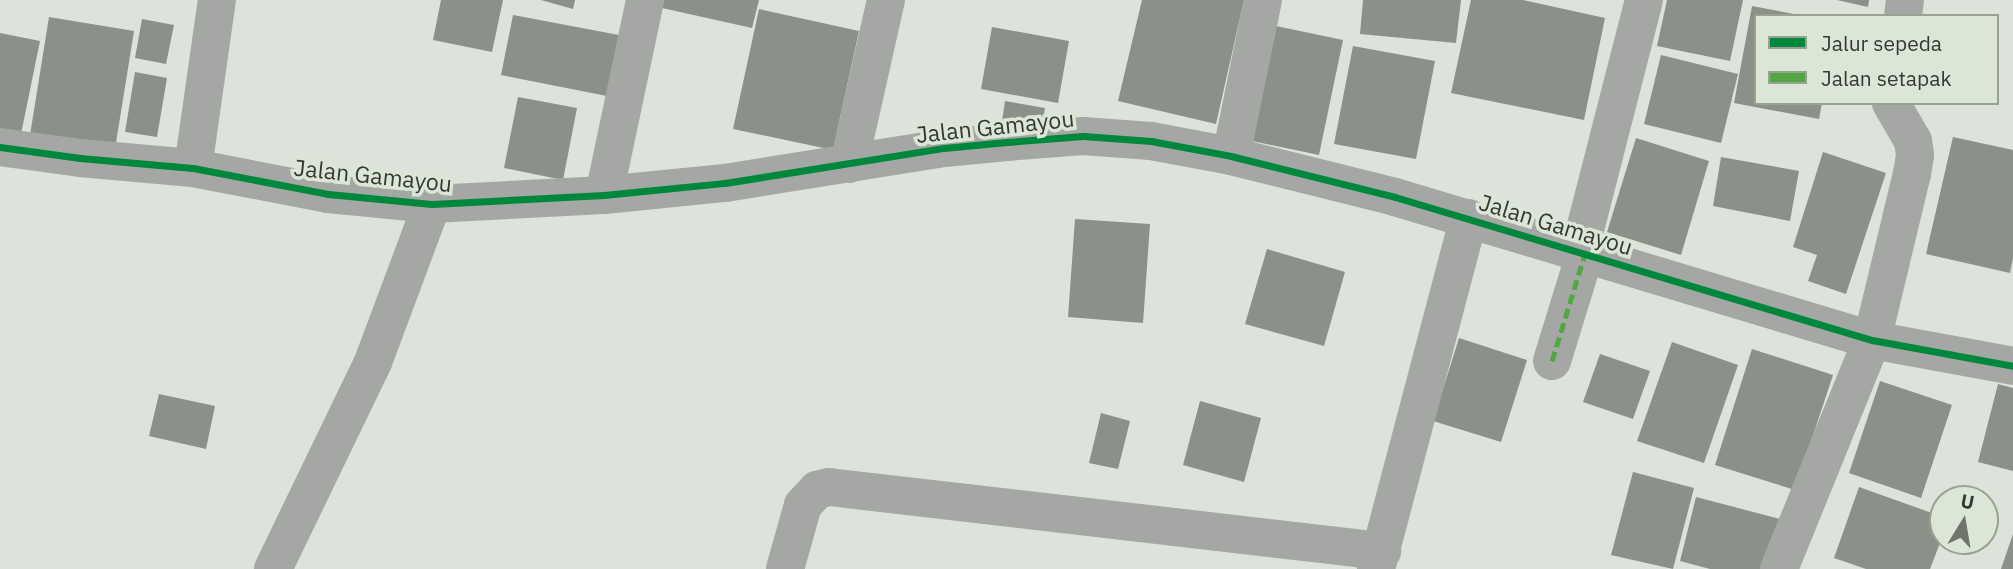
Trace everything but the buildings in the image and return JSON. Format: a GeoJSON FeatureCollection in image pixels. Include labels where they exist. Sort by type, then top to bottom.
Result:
{"type":"FeatureCollection","features":[{"type":"Feature","properties":{"kind":"street"},"geometry":{"type":"LineString","coordinates":[[193,168],[217,0]]}},
{"type":"Feature","properties":{"kind":"street"},"geometry":{"type":"LineString","coordinates":[[604,195],[645,0]]}},
{"type":"Feature","properties":{"kind":"street"},"geometry":{"type":"LineString","coordinates":[[849,164],[886,0]]}},
{"type":"Feature","properties":{"kind":"street"},"geometry":{"type":"LineString","coordinates":[[1231,156],[1263,0]]}},
{"type":"Feature","properties":{"kind":"street"},"geometry":{"type":"LineString","coordinates":[[1552,360],[1582,253],[1644,0]]}},
{"type":"Feature","properties":{"kind":"street"},"geometry":{"type":"LineString","coordinates":[[1779,569],[1872,340],[1915,155],[1913,141],[1891,105]]}},
{"type":"Feature","properties":{"kind":"street","name":"Jalan Gamayou"},"geometry":{"type":"LineString","coordinates":[[0,146],[80,158],[193,168],[328,194],[432,204],[604,195],[724,183],[944,148],[1083,136],[1151,141],[1231,156],[1469,218],[1872,340],[2013,366]]}},
{"type":"Feature","properties":{"kind":"street"},"geometry":{"type":"LineString","coordinates":[[273,569],[373,362],[432,204]]}},
{"type":"Feature","properties":{"kind":"street"},"geometry":{"type":"LineString","coordinates":[[785,569],[803,505],[817,490],[830,487],[1379,560],[1469,218]]}},
{"type":"Feature","properties":{"kind":"marked path"},"geometry":{"type":"LineString","coordinates":[[1552,361],[1585,254]]}},
{"type":"Feature","properties":{"kind":"cycle path"},"geometry":{"type":"LineString","coordinates":[[0,147],[80,158],[193,168],[328,194],[432,204],[604,195],[725,183],[944,148],[1007,142],[1083,136],[1151,141],[1231,156],[1395,197],[1872,340],[2013,366]]}}]}
